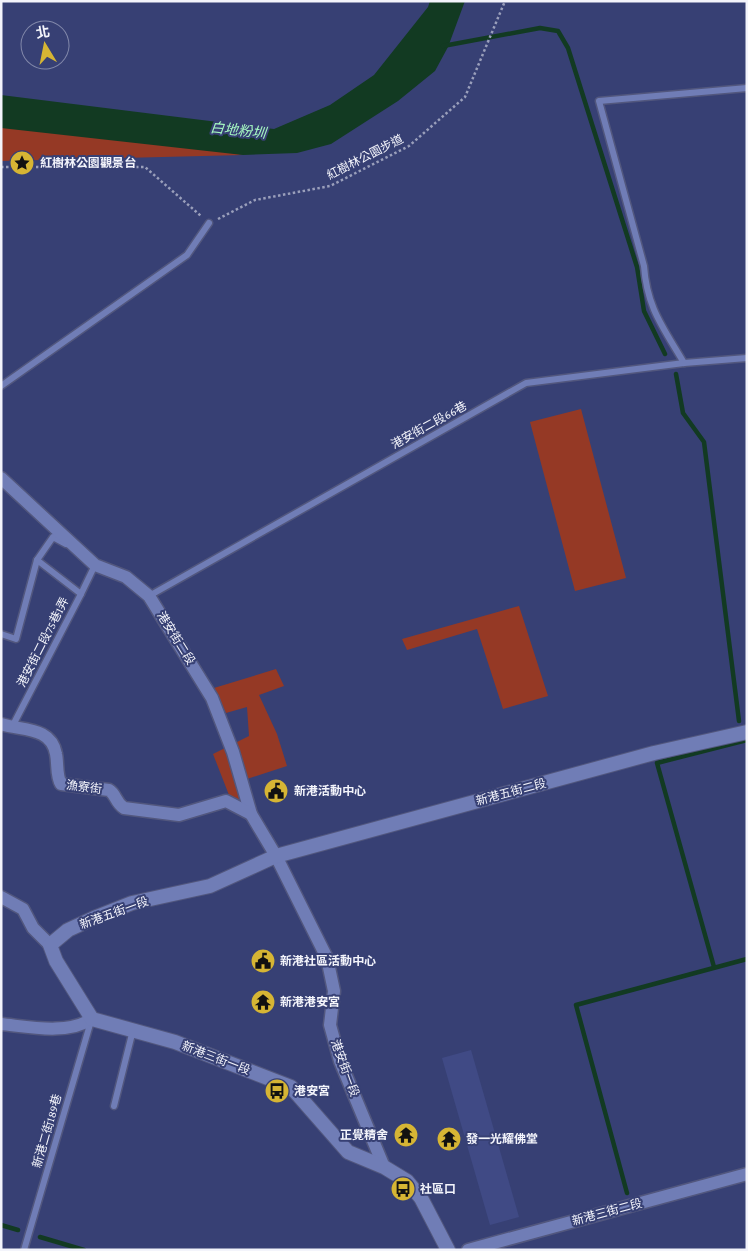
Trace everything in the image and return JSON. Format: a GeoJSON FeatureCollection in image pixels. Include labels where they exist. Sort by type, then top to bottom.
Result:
{"type":"FeatureCollection","features":[{"type":"Feature","properties":{"kind":"street","name":"港安街二段"},"geometry":{"type":"LineString","coordinates":[[1,478],[95,565],[126,577],[149,596],[212,698],[233,752],[252,814],[276,856]]}},
{"type":"Feature","properties":{"kind":"street","name":"漁寮街"},"geometry":{"type":"LineString","coordinates":[[7,725],[38,731],[52,743],[56,752],[61,784],[109,790],[113,792],[116,803],[124,808],[179,815],[226,801],[252,814]]}},
{"type":"Feature","properties":{"kind":"street","name":"新港五街二段"},"geometry":{"type":"LineString","coordinates":[[276,856],[654,753],[747,732]]}},
{"type":"Feature","properties":{"kind":"street","name":"新港五街一段"},"geometry":{"type":"LineString","coordinates":[[50,945],[68,930],[132,903],[210,886],[276,856]]}},
{"type":"Feature","properties":{"kind":"street","name":"港安街一段"},"geometry":{"type":"LineString","coordinates":[[276,856],[327,958],[334,991],[330,1026],[340,1061],[384,1167]]}},
{"type":"Feature","properties":{"kind":"street"},"geometry":{"type":"LineString","coordinates":[[1,897],[23,908],[33,928],[50,945],[56,961],[92,1019],[82,1025],[43,1029],[1,1024]]}},
{"type":"Feature","properties":{"kind":"street","name":"新港三街一段"},"geometry":{"type":"LineString","coordinates":[[92,1019],[175,1042],[291,1087],[348,1152],[384,1167],[407,1181],[421,1198],[448,1250]]}},
{"type":"Feature","properties":{"kind":"street","name":"新港三街二段"},"geometry":{"type":"LineString","coordinates":[[468,1250],[747,1174]]}},
{"type":"Feature","properties":{"kind":"lane"},"geometry":{"type":"LineString","coordinates":[[684,363],[653,310],[646,290],[644,266],[598,101],[747,88]]}},
{"type":"Feature","properties":{"kind":"lane"},"geometry":{"type":"LineString","coordinates":[[1,386],[187,255],[209,223]]}},
{"type":"Feature","properties":{"kind":"lane","name":"港安街二段66巷"},"geometry":{"type":"LineString","coordinates":[[149,596],[526,383],[684,363],[747,358]]}},
{"type":"Feature","properties":{"kind":"lane"},"geometry":{"type":"LineString","coordinates":[[1,634],[16,639],[37,560],[53,537],[82,553]]}},
{"type":"Feature","properties":{"kind":"lane","name":"港安街二段75巷1弄"},"geometry":{"type":"LineString","coordinates":[[37,560],[80,594]]}},
{"type":"Feature","properties":{"kind":"lane","name":"港安街二段75巷1弄"},"geometry":{"type":"LineString","coordinates":[[7,725],[95,565]]}},
{"type":"Feature","properties":{"kind":"lane","name":"新港二街189巷"},"geometry":{"type":"LineString","coordinates":[[24,1250],[92,1019]]}},
{"type":"Feature","properties":{"kind":"lane"},"geometry":{"type":"LineString","coordinates":[[114,1106],[133,1030]]}},
{"type":"Feature","properties":{"kind":"path","name":"紅樹林公園步道"},"geometry":{"type":"LineString","coordinates":[[209,223],[255,200],[330,186],[409,146],[465,97],[505,1]]}},
{"type":"Feature","properties":{"kind":"path"},"geometry":{"type":"LineString","coordinates":[[1,167],[145,167],[209,223]]}},
{"type":"Feature","properties":{"kind":"shaded area"},"geometry":{"type":"Polygon","coordinates":[[[1,112],[243,155],[1,161],[1,112]]]}},
{"type":"Feature","properties":{"kind":"shaded area"},"geometry":{"type":"Polygon","coordinates":[[[581,409],[626,578],[575,591],[530,422],[581,409]]]}},
{"type":"Feature","properties":{"kind":"shaded area"},"geometry":{"type":"Polygon","coordinates":[[[519,606],[548,696],[503,709],[477,629],[407,650],[402,639],[519,606]]]}},
{"type":"Feature","properties":{"kind":"shaded area"},"geometry":{"type":"Polygon","coordinates":[[[276,669],[284,686],[259,695],[277,734],[287,766],[241,781],[250,813],[236,813],[213,754],[249,736],[247,707],[226,713],[214,688],[276,669]]]}},
{"type":"Feature","properties":{"kind":"shaded area"},"geometry":{"type":"Polygon","coordinates":[[[471,1050],[519,1217],[490,1225],[442,1058],[471,1050]]]}},
{"type":"Feature","properties":{"kind":"water"},"geometry":{"type":"Polygon","coordinates":[[[430,1],[465,1],[448,47],[435,71],[398,101],[331,144],[297,153],[243,155],[1,128],[1,95],[274,129],[330,105],[374,75],[428,7],[430,1]]]}},
{"type":"Feature","properties":{"kind":"waterway"},"geometry":{"type":"LineString","coordinates":[[443,46],[540,28],[558,31],[568,48],[637,267],[644,311],[665,354]]}},
{"type":"Feature","properties":{"kind":"waterway"},"geometry":{"type":"LineString","coordinates":[[676,374],[683,413],[704,442],[739,721]]}},
{"type":"Feature","properties":{"kind":"waterway"},"geometry":{"type":"LineString","coordinates":[[714,967],[657,763],[747,740]]}},
{"type":"Feature","properties":{"kind":"waterway"},"geometry":{"type":"LineString","coordinates":[[627,1193],[576,1005],[747,959]]}},
{"type":"Feature","properties":{"kind":"waterway","name":"白地粉圳"},"geometry":{"type":"LineString","coordinates":[[1,1225],[18,1230]]}},
{"type":"Feature","properties":{"kind":"waterway","name":"白地粉圳"},"geometry":{"type":"LineString","coordinates":[[40,1237],[84,1250]]}},
{"type":"Feature","properties":{"kind":"place","name":"紅樹林公園觀景台"},"geometry":{"type":"Point","coordinates":[22,163]}},
{"type":"Feature","properties":{"kind":"place","name":"新港活動中心"},"geometry":{"type":"Point","coordinates":[276,791]}},
{"type":"Feature","properties":{"kind":"place","name":"新港社區活動中心"},"geometry":{"type":"Point","coordinates":[263,961]}},
{"type":"Feature","properties":{"kind":"place","name":"新港港安宮"},"geometry":{"type":"Point","coordinates":[263,1002]}},
{"type":"Feature","properties":{"kind":"place","name":"港安宮"},"geometry":{"type":"Point","coordinates":[277,1091]}},
{"type":"Feature","properties":{"kind":"place","name":"正覺精舍"},"geometry":{"type":"Point","coordinates":[406,1135]}},
{"type":"Feature","properties":{"kind":"place","name":"發一光耀佛堂"},"geometry":{"type":"Point","coordinates":[449,1139]}},
{"type":"Feature","properties":{"kind":"place","name":"社區口"},"geometry":{"type":"Point","coordinates":[403,1189]}}]}
